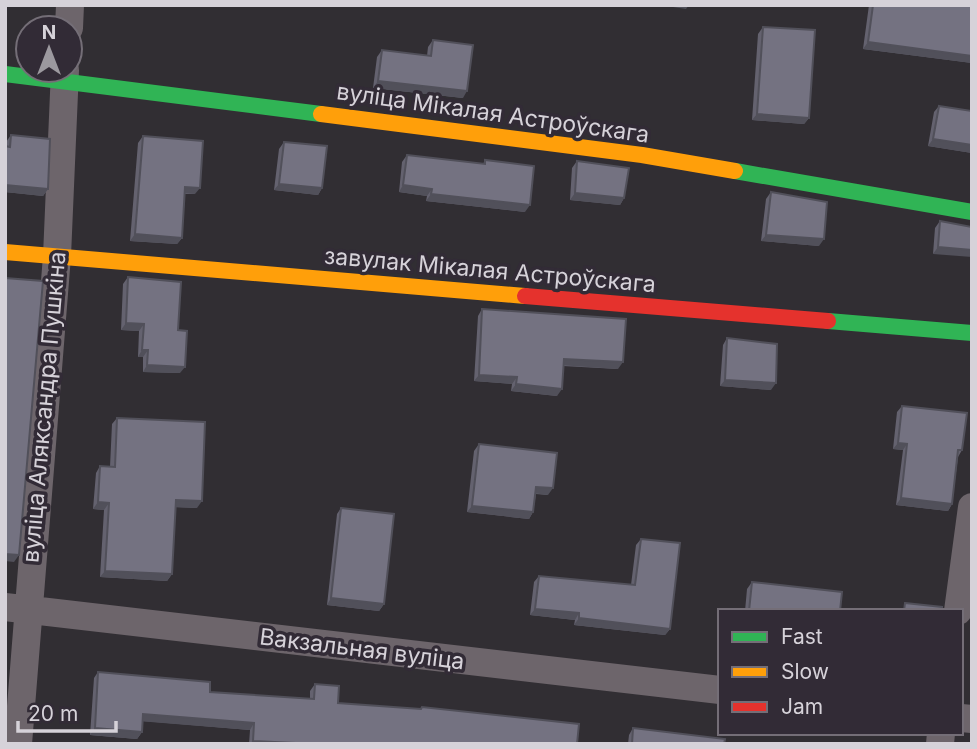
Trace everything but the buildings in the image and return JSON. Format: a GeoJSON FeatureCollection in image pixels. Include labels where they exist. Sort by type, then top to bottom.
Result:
{"type":"FeatureCollection","features":[{"type":"Feature","properties":{"kind":"street","name":"вуліца Мікалая Астроўскага"},"geometry":{"type":"LineString","coordinates":[[84,78],[642,155],[972,212]]}},
{"type":"Feature","properties":{"kind":"street","name":"вуліца Аляксандра Пушкіна"},"geometry":{"type":"LineString","coordinates":[[18,744],[17,609],[57,256],[65,84]]}},
{"type":"Feature","properties":{"kind":"street","name":"завулак Мікалая Астроўскага"},"geometry":{"type":"LineString","coordinates":[[5,252],[972,333]]}},
{"type":"Feature","properties":{"kind":"street"},"geometry":{"type":"LineString","coordinates":[[958,609],[972,507]]}},
{"type":"Feature","properties":{"kind":"street","name":"Вакзальная вуліца"},"geometry":{"type":"LineString","coordinates":[[17,609],[718,690]]}},
{"type":"Feature","properties":{"kind":"traffic: fast"},"geometry":{"type":"LineString","coordinates":[[5,74],[321,114]]}},
{"type":"Feature","properties":{"kind":"traffic: fast"},"geometry":{"type":"LineString","coordinates":[[735,171],[972,212]]}},
{"type":"Feature","properties":{"kind":"traffic: fast"},"geometry":{"type":"LineString","coordinates":[[828,321],[972,333]]}},
{"type":"Feature","properties":{"kind":"traffic: slow"},"geometry":{"type":"LineString","coordinates":[[321,114],[642,155],[735,171]]}},
{"type":"Feature","properties":{"kind":"traffic: slow"},"geometry":{"type":"LineString","coordinates":[[5,252],[525,296]]}},
{"type":"Feature","properties":{"kind":"traffic: jam"},"geometry":{"type":"LineString","coordinates":[[525,296],[828,321]]}}]}
